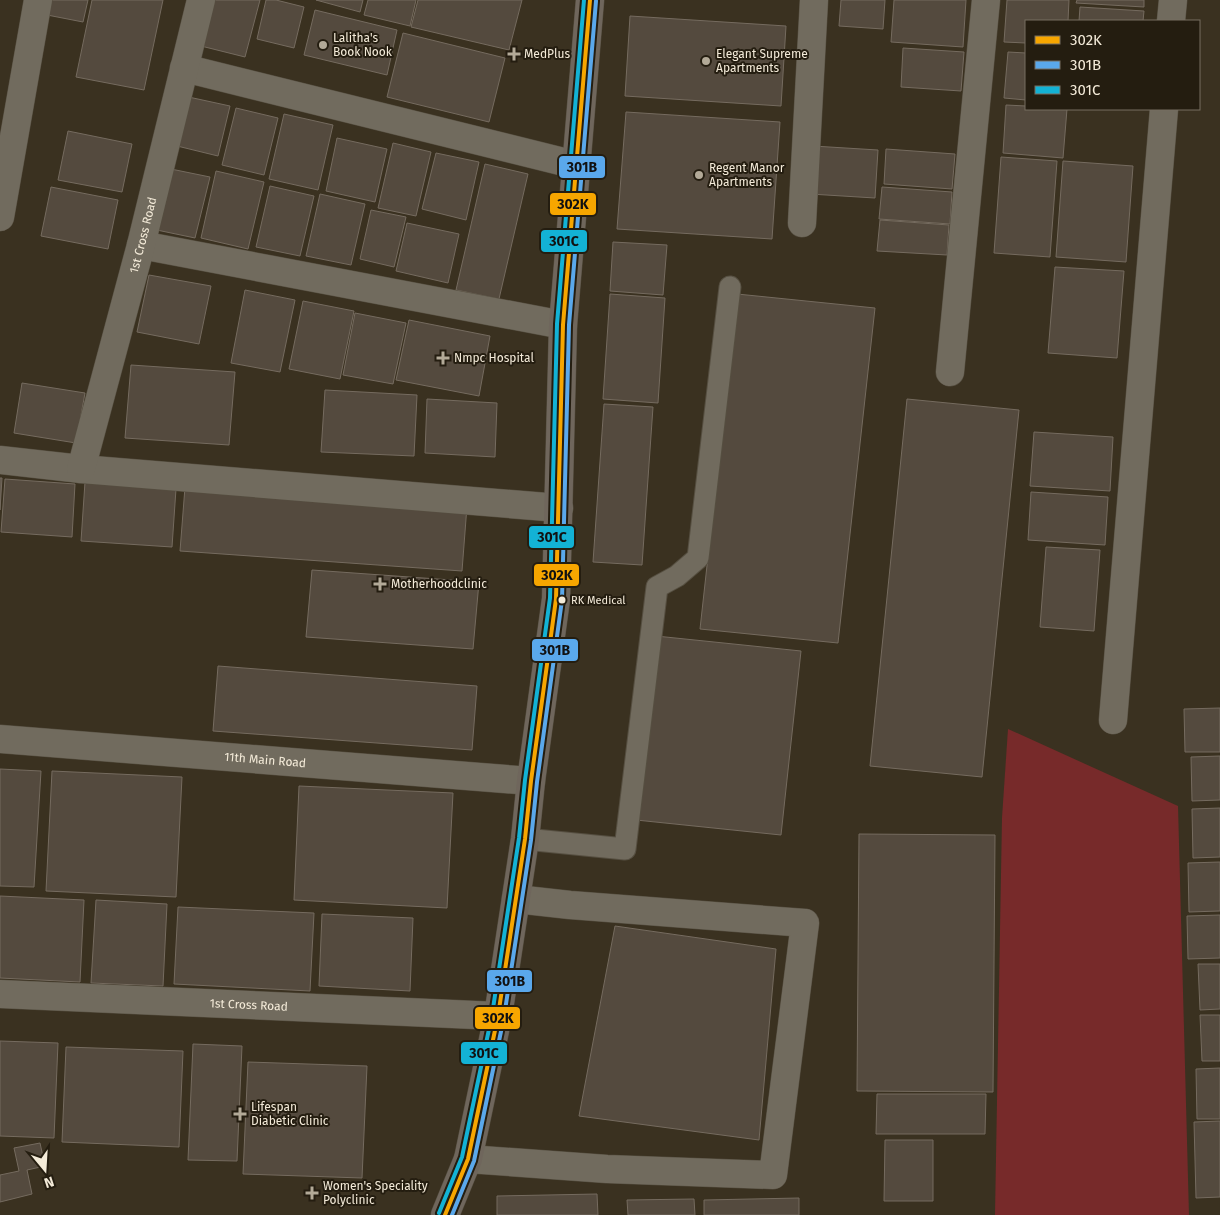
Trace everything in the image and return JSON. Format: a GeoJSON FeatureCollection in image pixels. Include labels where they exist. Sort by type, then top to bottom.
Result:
{"type":"FeatureCollection","features":[{"type":"Feature","properties":{"kind":"main road"},"geometry":{"type":"LineString","coordinates":[[445,1215],[468,1159],[498,1016],[525,840],[556,599],[563,325],[590,0]]}},
{"type":"Feature","properties":{"kind":"street"},"geometry":{"type":"LineString","coordinates":[[0,217],[38,0]]}},
{"type":"Feature","properties":{"kind":"street","name":"1st Cross Road"},"geometry":{"type":"LineString","coordinates":[[82,469],[141,244],[201,0]]}},
{"type":"Feature","properties":{"kind":"street"},"geometry":{"type":"LineString","coordinates":[[802,222],[814,0]]}},
{"type":"Feature","properties":{"kind":"street"},"geometry":{"type":"LineString","coordinates":[[950,372],[986,0]]}},
{"type":"Feature","properties":{"kind":"street"},"geometry":{"type":"LineString","coordinates":[[1172,20],[1173,0]]}},
{"type":"Feature","properties":{"kind":"street"},"geometry":{"type":"LineString","coordinates":[[184,68],[576,165]]}},
{"type":"Feature","properties":{"kind":"street"},"geometry":{"type":"LineString","coordinates":[[1113,720],[1164,110]]}},
{"type":"Feature","properties":{"kind":"street"},"geometry":{"type":"LineString","coordinates":[[141,244],[563,325]]}},
{"type":"Feature","properties":{"kind":"street"},"geometry":{"type":"LineString","coordinates":[[0,460],[82,469],[559,508]]}},
{"type":"Feature","properties":{"kind":"street","name":"11th Main Road"},"geometry":{"type":"LineString","coordinates":[[0,739],[531,782]]}},
{"type":"Feature","properties":{"kind":"street"},"geometry":{"type":"LineString","coordinates":[[468,1159],[607,1169],[773,1175],[805,923],[570,905],[516,899]]}},
{"type":"Feature","properties":{"kind":"street","name":"1st Cross Road"},"geometry":{"type":"LineString","coordinates":[[0,994],[498,1016]]}},
{"type":"Feature","properties":{"kind":"lane"},"geometry":{"type":"LineString","coordinates":[[525,840],[625,848],[657,587],[677,576],[698,558],[730,287]]}},
{"type":"Feature","properties":{"kind":"shaded area"},"geometry":{"type":"Polygon","coordinates":[[[1008,729],[1178,806],[1189,1215],[995,1215],[1002,818],[1008,729]]]}},
{"type":"Feature","properties":{"kind":"building"},"geometry":{"type":"Polygon","coordinates":[[[45,0],[88,0],[83,22],[42,14],[45,0]]]}},
{"type":"Feature","properties":{"kind":"building"},"geometry":{"type":"Polygon","coordinates":[[[92,0],[163,0],[144,90],[76,77],[92,0]]]}},
{"type":"Feature","properties":{"kind":"building"},"geometry":{"type":"Polygon","coordinates":[[[212,0],[260,0],[245,57],[201,46],[212,0]]]}},
{"type":"Feature","properties":{"kind":"building"},"geometry":{"type":"Polygon","coordinates":[[[266,0],[276,0],[304,7],[294,48],[257,39],[266,0]]]}},
{"type":"Feature","properties":{"kind":"building"},"geometry":{"type":"Polygon","coordinates":[[[316,0],[363,0],[360,12],[316,0]]]}},
{"type":"Feature","properties":{"kind":"building"},"geometry":{"type":"Polygon","coordinates":[[[368,0],[416,0],[410,26],[364,15],[368,0]]]}},
{"type":"Feature","properties":{"kind":"building"},"geometry":{"type":"Polygon","coordinates":[[[418,0],[522,0],[509,50],[411,27],[418,0]]]}},
{"type":"Feature","properties":{"kind":"building"},"geometry":{"type":"Polygon","coordinates":[[[841,0],[885,0],[883,29],[839,26],[841,0]]]}},
{"type":"Feature","properties":{"kind":"building"},"geometry":{"type":"Polygon","coordinates":[[[894,0],[966,0],[963,47],[891,42],[894,0]]]}},
{"type":"Feature","properties":{"kind":"building"},"geometry":{"type":"Polygon","coordinates":[[[1007,0],[1069,0],[1068,20],[1025,20],[1025,43],[1004,42],[1007,0]]]}},
{"type":"Feature","properties":{"kind":"building"},"geometry":{"type":"Polygon","coordinates":[[[1077,0],[1144,0],[1144,7],[1076,3],[1077,0]]]}},
{"type":"Feature","properties":{"kind":"building"},"geometry":{"type":"Polygon","coordinates":[[[1080,7],[1144,11],[1143,20],[1079,20],[1080,7]]]}},
{"type":"Feature","properties":{"kind":"building"},"geometry":{"type":"Polygon","coordinates":[[[315,10],[397,30],[387,75],[304,55],[315,10]]]}},
{"type":"Feature","properties":{"kind":"building","name":"Elegant Supreme Apartments"},"geometry":{"type":"Polygon","coordinates":[[[630,16],[786,26],[781,106],[625,96],[630,16]]]}},
{"type":"Feature","properties":{"kind":"building"},"geometry":{"type":"Polygon","coordinates":[[[403,33],[505,58],[489,122],[387,97],[403,33]]]}},
{"type":"Feature","properties":{"kind":"building"},"geometry":{"type":"Polygon","coordinates":[[[903,48],[964,52],[961,91],[901,87],[903,48]]]}},
{"type":"Feature","properties":{"kind":"building"},"geometry":{"type":"Polygon","coordinates":[[[1008,52],[1025,53],[1025,100],[1004,98],[1008,52]]]}},
{"type":"Feature","properties":{"kind":"building"},"geometry":{"type":"Polygon","coordinates":[[[184,96],[230,106],[218,156],[173,145],[184,96]]]}},
{"type":"Feature","properties":{"kind":"building"},"geometry":{"type":"Polygon","coordinates":[[[1006,105],[1025,106],[1025,110],[1067,110],[1063,158],[1003,153],[1006,105]]]}},
{"type":"Feature","properties":{"kind":"building"},"geometry":{"type":"Polygon","coordinates":[[[236,108],[278,118],[264,175],[222,165],[236,108]]]}},
{"type":"Feature","properties":{"kind":"building","name":"Regent Manor Apartments"},"geometry":{"type":"Polygon","coordinates":[[[626,112],[780,122],[772,239],[617,229],[626,112]]]}},
{"type":"Feature","properties":{"kind":"building"},"geometry":{"type":"Polygon","coordinates":[[[284,114],[333,125],[318,190],[269,179],[284,114]]]}},
{"type":"Feature","properties":{"kind":"building"},"geometry":{"type":"Polygon","coordinates":[[[68,131],[132,144],[122,192],[58,180],[68,131]]]}},
{"type":"Feature","properties":{"kind":"building"},"geometry":{"type":"Polygon","coordinates":[[[337,138],[387,149],[375,202],[326,191],[337,138]]]}},
{"type":"Feature","properties":{"kind":"building"},"geometry":{"type":"Polygon","coordinates":[[[393,143],[431,152],[416,216],[378,208],[393,143]]]}},
{"type":"Feature","properties":{"kind":"building"},"geometry":{"type":"Polygon","coordinates":[[[813,146],[878,150],[875,198],[810,194],[813,146]]]}},
{"type":"Feature","properties":{"kind":"building"},"geometry":{"type":"Polygon","coordinates":[[[886,149],[955,154],[952,189],[884,184],[886,149]]]}},
{"type":"Feature","properties":{"kind":"building"},"geometry":{"type":"Polygon","coordinates":[[[436,153],[479,162],[466,220],[422,209],[436,153]]]}},
{"type":"Feature","properties":{"kind":"building"},"geometry":{"type":"Polygon","coordinates":[[[1001,157],[1057,161],[1050,257],[994,253],[1001,157]]]}},
{"type":"Feature","properties":{"kind":"building"},"geometry":{"type":"Polygon","coordinates":[[[1063,161],[1133,166],[1126,262],[1056,257],[1063,161]]]}},
{"type":"Feature","properties":{"kind":"building"},"geometry":{"type":"Polygon","coordinates":[[[485,164],[528,174],[499,299],[456,290],[485,164]]]}},
{"type":"Feature","properties":{"kind":"building"},"geometry":{"type":"Polygon","coordinates":[[[166,168],[210,177],[195,238],[152,229],[166,168]]]}},
{"type":"Feature","properties":{"kind":"building"},"geometry":{"type":"Polygon","coordinates":[[[216,171],[264,182],[248,249],[201,238],[216,171]]]}},
{"type":"Feature","properties":{"kind":"building"},"geometry":{"type":"Polygon","coordinates":[[[270,186],[314,196],[300,256],[256,247],[270,186]]]}},
{"type":"Feature","properties":{"kind":"building"},"geometry":{"type":"Polygon","coordinates":[[[51,187],[118,200],[108,249],[41,236],[51,187]]]}},
{"type":"Feature","properties":{"kind":"building"},"geometry":{"type":"Polygon","coordinates":[[[882,187],[952,192],[950,224],[879,219],[882,187]]]}},
{"type":"Feature","properties":{"kind":"building"},"geometry":{"type":"Polygon","coordinates":[[[320,194],[365,204],[351,265],[306,256],[320,194]]]}},
{"type":"Feature","properties":{"kind":"building"},"geometry":{"type":"Polygon","coordinates":[[[371,210],[406,217],[394,267],[360,259],[371,210]]]}},
{"type":"Feature","properties":{"kind":"building"},"geometry":{"type":"Polygon","coordinates":[[[880,220],[949,225],[947,255],[877,251],[880,220]]]}},
{"type":"Feature","properties":{"kind":"building"},"geometry":{"type":"Polygon","coordinates":[[[407,223],[459,234],[448,283],[396,271],[407,223]]]}},
{"type":"Feature","properties":{"kind":"building"},"geometry":{"type":"Polygon","coordinates":[[[613,242],[667,245],[663,295],[610,291],[613,242]]]}},
{"type":"Feature","properties":{"kind":"building"},"geometry":{"type":"Polygon","coordinates":[[[1055,267],[1124,271],[1117,358],[1048,353],[1055,267]]]}},
{"type":"Feature","properties":{"kind":"building"},"geometry":{"type":"Polygon","coordinates":[[[149,275],[211,286],[199,344],[137,332],[149,275]]]}},
{"type":"Feature","properties":{"kind":"building"},"geometry":{"type":"Polygon","coordinates":[[[245,290],[295,300],[280,372],[231,363],[245,290]]]}},
{"type":"Feature","properties":{"kind":"building"},"geometry":{"type":"Polygon","coordinates":[[[610,294],[665,298],[658,403],[603,399],[610,294]]]}},
{"type":"Feature","properties":{"kind":"building"},"geometry":{"type":"Polygon","coordinates":[[[737,294],[875,308],[838,643],[700,629],[737,294]]]}},
{"type":"Feature","properties":{"kind":"building"},"geometry":{"type":"Polygon","coordinates":[[[303,301],[354,311],[340,379],[289,369],[303,301]]]}},
{"type":"Feature","properties":{"kind":"building"},"geometry":{"type":"Polygon","coordinates":[[[355,313],[406,323],[393,384],[343,375],[355,313]]]}},
{"type":"Feature","properties":{"kind":"building","name":"Nmpc Hospital"},"geometry":{"type":"Polygon","coordinates":[[[409,320],[490,336],[479,396],[396,380],[409,320]]]}},
{"type":"Feature","properties":{"kind":"building"},"geometry":{"type":"Polygon","coordinates":[[[131,365],[235,372],[229,445],[125,438],[131,365]]]}},
{"type":"Feature","properties":{"kind":"building"},"geometry":{"type":"Polygon","coordinates":[[[22,383],[85,393],[76,443],[14,433],[22,383]]]}},
{"type":"Feature","properties":{"kind":"building"},"geometry":{"type":"Polygon","coordinates":[[[325,390],[417,395],[414,456],[321,452],[325,390]]]}},
{"type":"Feature","properties":{"kind":"building"},"geometry":{"type":"Polygon","coordinates":[[[427,399],[497,403],[495,457],[425,453],[427,399]]]}},
{"type":"Feature","properties":{"kind":"building"},"geometry":{"type":"Polygon","coordinates":[[[907,399],[1019,410],[982,777],[870,766],[907,399]]]}},
{"type":"Feature","properties":{"kind":"building"},"geometry":{"type":"Polygon","coordinates":[[[604,404],[653,407],[642,565],[593,562],[604,404]]]}},
{"type":"Feature","properties":{"kind":"building"},"geometry":{"type":"Polygon","coordinates":[[[1034,432],[1113,437],[1110,491],[1030,486],[1034,432]]]}},
{"type":"Feature","properties":{"kind":"building"},"geometry":{"type":"Polygon","coordinates":[[[0,478],[2,478],[0,510],[0,478]]]}},
{"type":"Feature","properties":{"kind":"building"},"geometry":{"type":"Polygon","coordinates":[[[5,479],[75,484],[72,537],[1,532],[5,479]]]}},
{"type":"Feature","properties":{"kind":"building"},"geometry":{"type":"Polygon","coordinates":[[[85,482],[176,489],[172,547],[81,541],[85,482]]]}},
{"type":"Feature","properties":{"kind":"building"},"geometry":{"type":"Polygon","coordinates":[[[185,487],[467,506],[462,571],[180,551],[185,487]]]}},
{"type":"Feature","properties":{"kind":"building"},"geometry":{"type":"Polygon","coordinates":[[[1031,492],[1108,497],[1105,545],[1028,540],[1031,492]]]}},
{"type":"Feature","properties":{"kind":"building"},"geometry":{"type":"Polygon","coordinates":[[[1046,547],[1100,550],[1094,631],[1040,627],[1046,547]]]}},
{"type":"Feature","properties":{"kind":"building"},"geometry":{"type":"Polygon","coordinates":[[[312,570],[479,582],[473,649],[306,637],[312,570]]]}},
{"type":"Feature","properties":{"kind":"building"},"geometry":{"type":"Polygon","coordinates":[[[656,636],[801,651],[781,835],[636,820],[656,636]]]}},
{"type":"Feature","properties":{"kind":"building"},"geometry":{"type":"Polygon","coordinates":[[[218,666],[477,686],[472,750],[213,731],[218,666]]]}},
{"type":"Feature","properties":{"kind":"building"},"geometry":{"type":"Polygon","coordinates":[[[1220,708],[1220,752],[1185,752],[1184,709],[1220,708]]]}},
{"type":"Feature","properties":{"kind":"building"},"geometry":{"type":"Polygon","coordinates":[[[1220,756],[1220,800],[1192,801],[1191,757],[1220,756]]]}},
{"type":"Feature","properties":{"kind":"building"},"geometry":{"type":"Polygon","coordinates":[[[0,769],[41,771],[34,887],[0,886],[0,769]]]}},
{"type":"Feature","properties":{"kind":"building"},"geometry":{"type":"Polygon","coordinates":[[[52,771],[182,777],[176,897],[46,891],[52,771]]]}},
{"type":"Feature","properties":{"kind":"building"},"geometry":{"type":"Polygon","coordinates":[[[299,786],[453,793],[447,908],[294,900],[299,786]]]}},
{"type":"Feature","properties":{"kind":"building"},"geometry":{"type":"Polygon","coordinates":[[[1220,808],[1220,857],[1193,858],[1192,809],[1220,808]]]}},
{"type":"Feature","properties":{"kind":"building"},"geometry":{"type":"Polygon","coordinates":[[[859,834],[995,835],[993,1092],[857,1091],[859,834]]]}},
{"type":"Feature","properties":{"kind":"building"},"geometry":{"type":"Polygon","coordinates":[[[1220,862],[1220,911],[1189,912],[1188,863],[1220,862]]]}},
{"type":"Feature","properties":{"kind":"building"},"geometry":{"type":"Polygon","coordinates":[[[0,896],[84,900],[80,982],[0,978],[0,896]]]}},
{"type":"Feature","properties":{"kind":"building"},"geometry":{"type":"Polygon","coordinates":[[[96,900],[167,904],[163,986],[91,983],[96,900]]]}},
{"type":"Feature","properties":{"kind":"building"},"geometry":{"type":"Polygon","coordinates":[[[178,907],[314,913],[310,991],[174,984],[178,907]]]}},
{"type":"Feature","properties":{"kind":"building"},"geometry":{"type":"Polygon","coordinates":[[[322,914],[413,918],[410,991],[319,986],[322,914]]]}},
{"type":"Feature","properties":{"kind":"building"},"geometry":{"type":"Polygon","coordinates":[[[1220,915],[1220,958],[1188,959],[1187,916],[1220,915]]]}},
{"type":"Feature","properties":{"kind":"building"},"geometry":{"type":"Polygon","coordinates":[[[615,926],[776,949],[759,1140],[579,1116],[615,926]]]}},
{"type":"Feature","properties":{"kind":"building"},"geometry":{"type":"Polygon","coordinates":[[[1198,964],[1220,964],[1220,1009],[1200,1010],[1198,964]]]}},
{"type":"Feature","properties":{"kind":"building"},"geometry":{"type":"Polygon","coordinates":[[[1200,1015],[1220,1015],[1220,1061],[1202,1061],[1200,1015]]]}},
{"type":"Feature","properties":{"kind":"building"},"geometry":{"type":"Polygon","coordinates":[[[0,1041],[58,1043],[54,1138],[0,1136],[0,1041]]]}},
{"type":"Feature","properties":{"kind":"building"},"geometry":{"type":"Polygon","coordinates":[[[193,1044],[242,1046],[237,1161],[188,1160],[193,1044]]]}},
{"type":"Feature","properties":{"kind":"building"},"geometry":{"type":"Polygon","coordinates":[[[66,1047],[183,1051],[179,1147],[62,1142],[66,1047]]]}},
{"type":"Feature","properties":{"kind":"building"},"geometry":{"type":"Polygon","coordinates":[[[248,1062],[367,1066],[362,1178],[243,1174],[248,1062]]]}},
{"type":"Feature","properties":{"kind":"building"},"geometry":{"type":"Polygon","coordinates":[[[1220,1068],[1220,1119],[1197,1119],[1196,1069],[1220,1068]]]}},
{"type":"Feature","properties":{"kind":"building"},"geometry":{"type":"Polygon","coordinates":[[[877,1094],[986,1094],[985,1134],[876,1134],[877,1094]]]}},
{"type":"Feature","properties":{"kind":"building"},"geometry":{"type":"Polygon","coordinates":[[[1220,1121],[1220,1197],[1196,1198],[1194,1122],[1220,1121]]]}},
{"type":"Feature","properties":{"kind":"building"},"geometry":{"type":"Polygon","coordinates":[[[885,1140],[933,1140],[933,1201],[884,1201],[885,1140]]]}},
{"type":"Feature","properties":{"kind":"building"},"geometry":{"type":"Polygon","coordinates":[[[40,1143],[45,1166],[27,1170],[32,1194],[0,1202],[0,1175],[19,1171],[14,1148],[40,1143]]]}},
{"type":"Feature","properties":{"kind":"building"},"geometry":{"type":"Polygon","coordinates":[[[597,1194],[598,1215],[497,1215],[497,1196],[597,1194]]]}},
{"type":"Feature","properties":{"kind":"building"},"geometry":{"type":"Polygon","coordinates":[[[799,1198],[799,1215],[704,1215],[704,1200],[799,1198]]]}},
{"type":"Feature","properties":{"kind":"building"},"geometry":{"type":"Polygon","coordinates":[[[694,1199],[695,1215],[628,1215],[627,1200],[694,1199]]]}},
{"type":"Feature","properties":{"kind":"transit line","name":"301C"},"geometry":{"type":"LineString","coordinates":[[439,1213],[462,1157],[492,1015],[519,838],[550,598],[557,324],[584,0]]}},
{"type":"Feature","properties":{"kind":"transit line","name":"302K"},"geometry":{"type":"LineString","coordinates":[[445,1215],[468,1159],[498,1016],[525,839],[556,599],[563,325],[590,0]]}},
{"type":"Feature","properties":{"kind":"transit line","name":"301B"},"geometry":{"type":"LineString","coordinates":[[452,1215],[474,1161],[504,1017],[531,840],[562,600],[569,325],[596,1]]}},
{"type":"Feature","properties":{"kind":"place","name":"Lalitha's Book Nook"},"geometry":{"type":"Point","coordinates":[323,45]}},
{"type":"Feature","properties":{"kind":"place","name":"MedPlus"},"geometry":{"type":"Point","coordinates":[514,54]}},
{"type":"Feature","properties":{"kind":"place","name":"Elegant Supreme Apartments"},"geometry":{"type":"Point","coordinates":[706,61]}},
{"type":"Feature","properties":{"kind":"place","name":"Regent Manor Apartments"},"geometry":{"type":"Point","coordinates":[699,175]}},
{"type":"Feature","properties":{"kind":"place","name":"Nmpc Hospital"},"geometry":{"type":"Point","coordinates":[443,358]}},
{"type":"Feature","properties":{"kind":"place","name":"Motherhoodclinic"},"geometry":{"type":"Point","coordinates":[380,584]}},
{"type":"Feature","properties":{"kind":"place","name":"RK Medical"},"geometry":{"type":"Point","coordinates":[562,600]}},
{"type":"Feature","properties":{"kind":"place","name":"Lifespan Diabetic Clinic"},"geometry":{"type":"Point","coordinates":[240,1114]}},
{"type":"Feature","properties":{"kind":"place","name":"Women's Speciality Polyclinic"},"geometry":{"type":"Point","coordinates":[312,1193]}}]}
